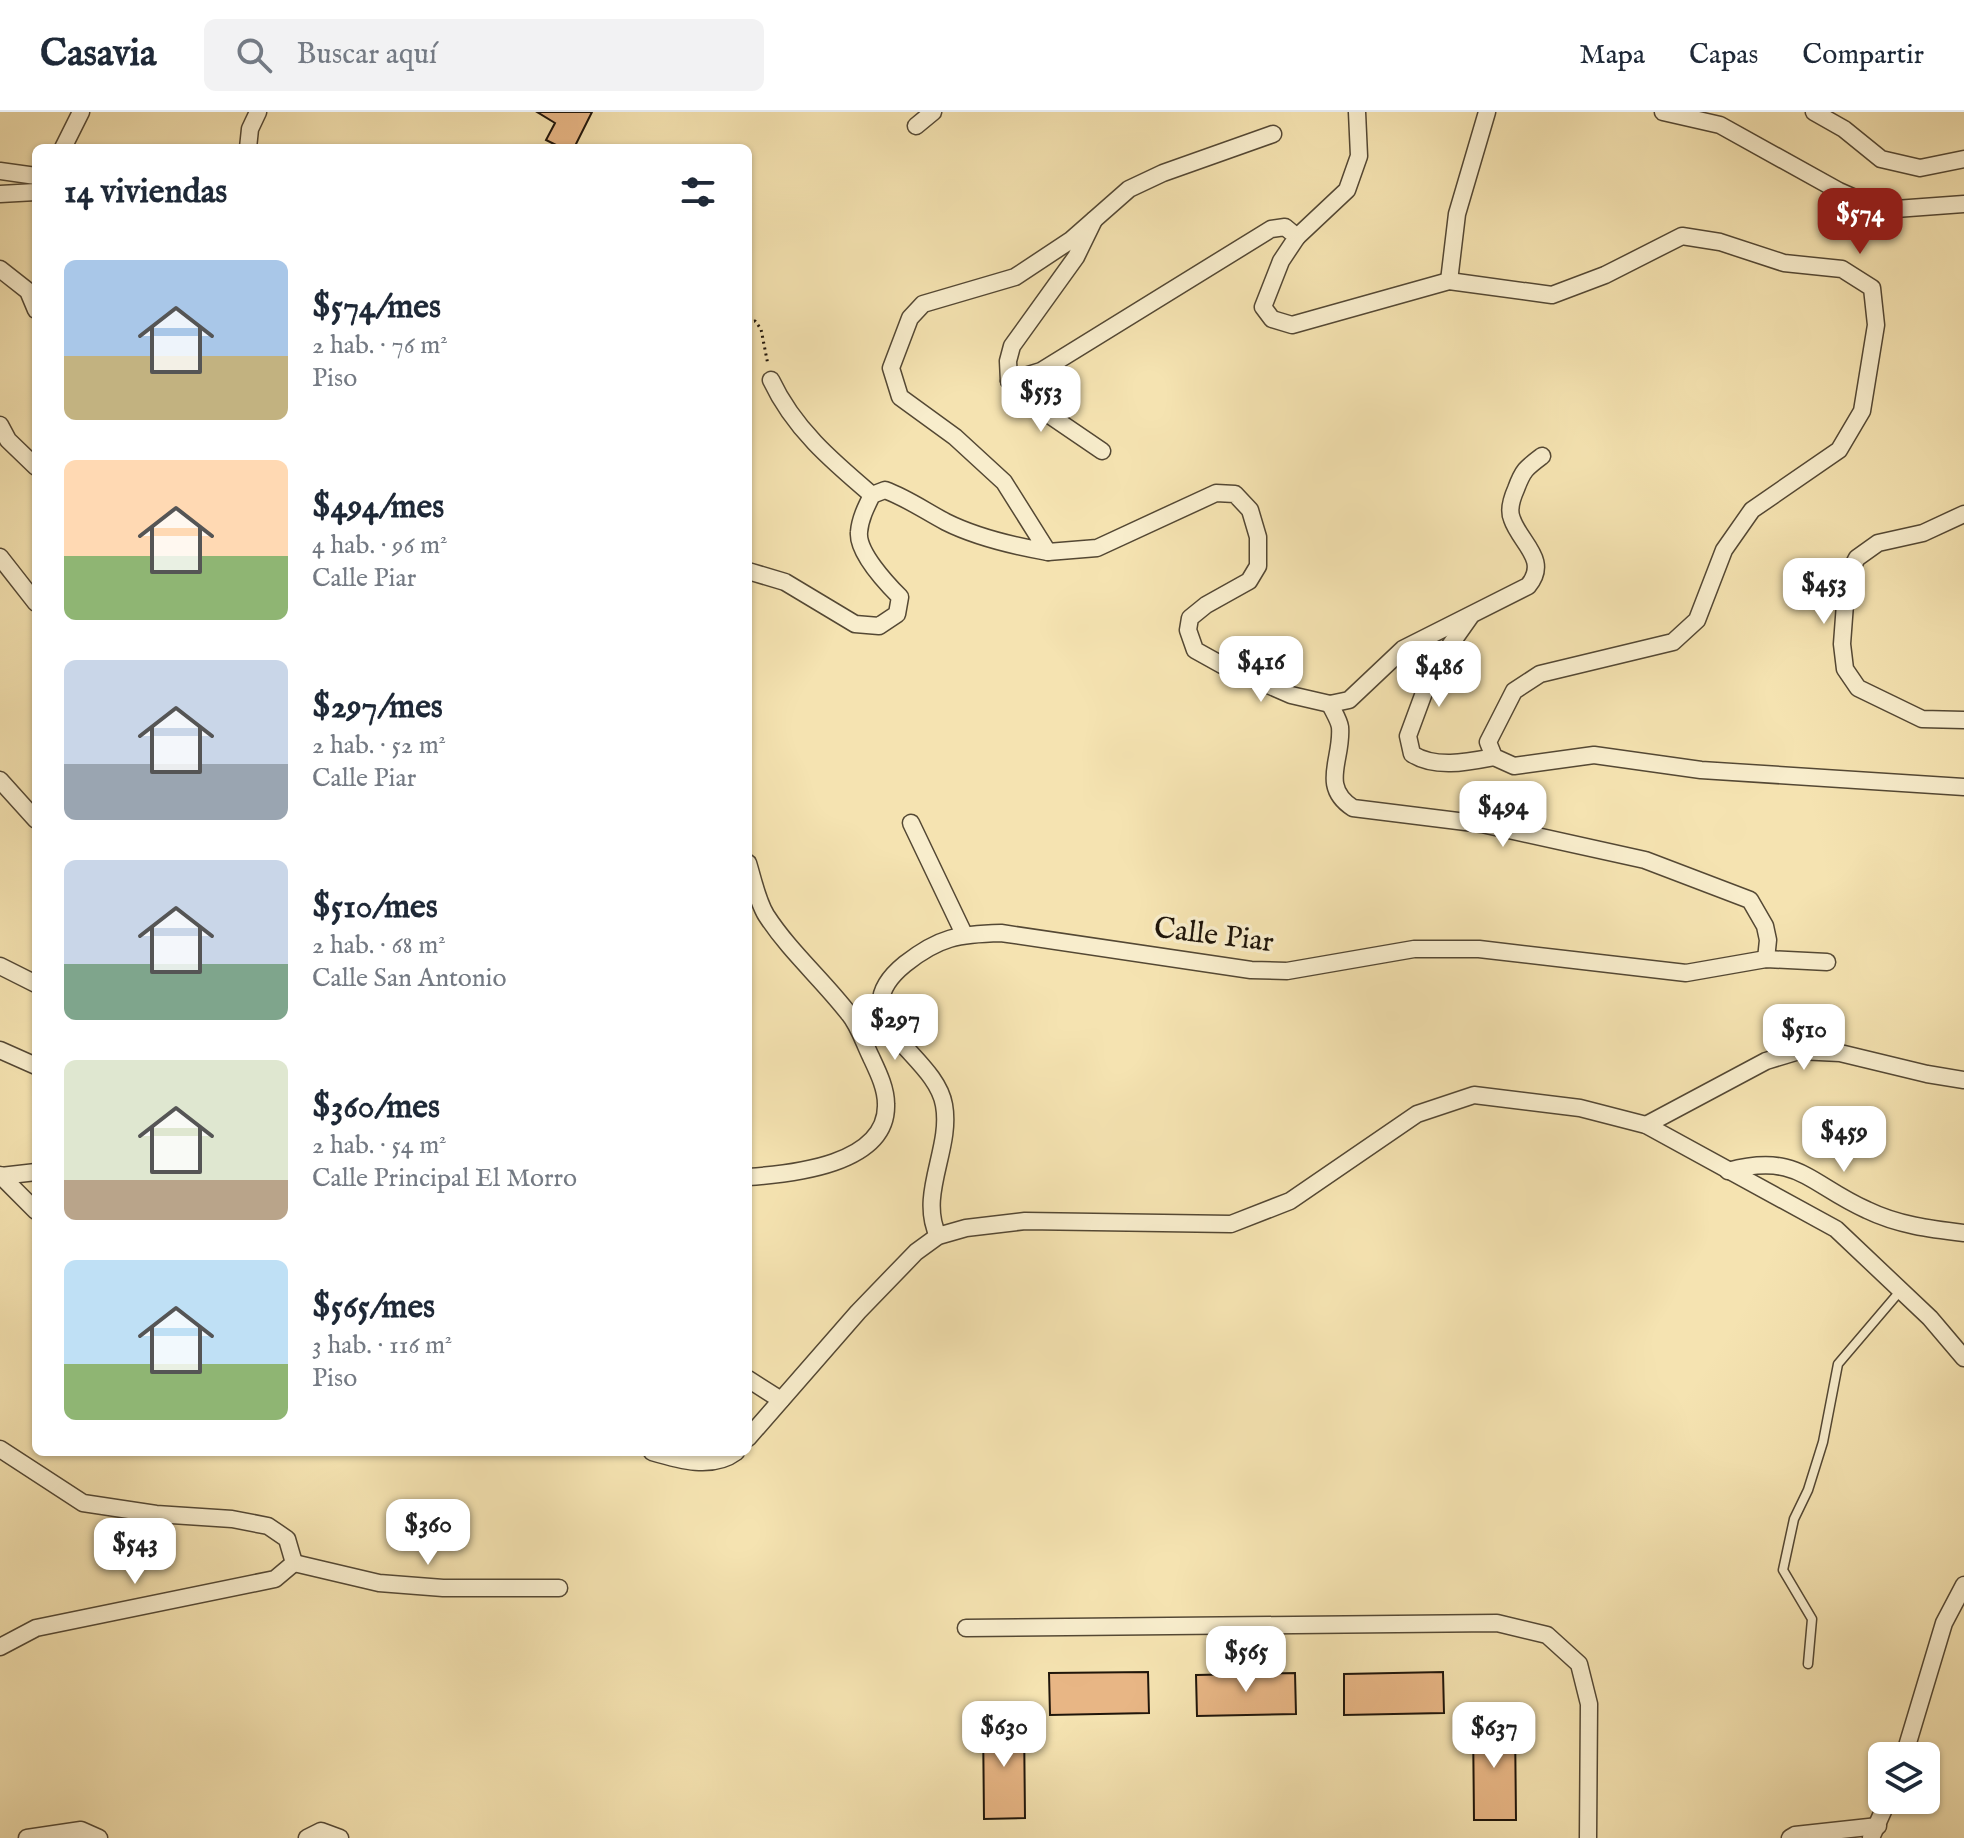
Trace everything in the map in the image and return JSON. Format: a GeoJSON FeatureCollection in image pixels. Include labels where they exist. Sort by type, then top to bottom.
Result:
{"type":"FeatureCollection","features":[{"type":"Feature","properties":{"kind":"street"},"geometry":{"type":"LineString","coordinates":[[65,144],[81,112]]}},
{"type":"Feature","properties":{"kind":"street"},"geometry":{"type":"LineString","coordinates":[[248,144],[250,129],[258,112]]}},
{"type":"Feature","properties":{"kind":"street"},"geometry":{"type":"LineString","coordinates":[[916,126],[933,112]]}},
{"type":"Feature","properties":{"kind":"street"},"geometry":{"type":"LineString","coordinates":[[1357,112],[1359,156],[1347,190],[1297,237],[1281,261],[1263,307],[1272,319],[1292,325],[1449,281],[1552,295],[1605,275],[1682,236],[1720,242],[1784,263],[1842,269],[1872,288],[1876,325],[1862,411],[1839,450],[1752,510],[1724,550],[1697,620],[1673,642],[1540,674],[1514,691],[1488,742],[1494,757]]}},
{"type":"Feature","properties":{"kind":"street"},"geometry":{"type":"LineString","coordinates":[[1449,281],[1457,214],[1487,112]]}},
{"type":"Feature","properties":{"kind":"street"},"geometry":{"type":"LineString","coordinates":[[1663,112],[1720,125],[1839,191],[1882,210],[1964,204]]}},
{"type":"Feature","properties":{"kind":"street"},"geometry":{"type":"LineString","coordinates":[[1814,112],[1844,129],[1881,159],[1920,168],[1964,159]]}},
{"type":"Feature","properties":{"kind":"street"},"geometry":{"type":"LineString","coordinates":[[1048,552],[1004,482],[955,437],[900,397],[891,368],[910,318],[923,304],[1015,277],[1071,240],[1129,189],[1163,173],[1273,134]]}},
{"type":"Feature","properties":{"kind":"street"},"geometry":{"type":"LineString","coordinates":[[0,171],[32,175]]}},
{"type":"Feature","properties":{"kind":"street"},"geometry":{"type":"LineString","coordinates":[[0,194],[32,192]]}},
{"type":"Feature","properties":{"kind":"street"},"geometry":{"type":"LineString","coordinates":[[1094,220],[1076,257],[1012,346],[1008,361],[1009,381],[1036,406],[1102,451]]}},
{"type":"Feature","properties":{"kind":"street"},"geometry":{"type":"LineString","coordinates":[[1009,381],[1041,371],[1271,229],[1285,227],[1297,237]]}},
{"type":"Feature","properties":{"kind":"street"},"geometry":{"type":"LineString","coordinates":[[0,269],[28,291],[32,300]]}},
{"type":"Feature","properties":{"kind":"street"},"geometry":{"type":"LineString","coordinates":[[771,380],[783,407],[817,448],[872,495]]}},
{"type":"Feature","properties":{"kind":"street"},"geometry":{"type":"LineString","coordinates":[[0,425],[8,440],[32,463]]}},
{"type":"Feature","properties":{"kind":"street"},"geometry":{"type":"LineString","coordinates":[[752,572],[785,582],[855,624],[879,626],[897,614],[900,597],[877,574],[858,535],[872,495],[885,490],[910,499],[960,527],[1008,545],[1048,552],[1097,548],[1216,493],[1235,494],[1250,510],[1258,537],[1258,566],[1249,581],[1206,605],[1190,618],[1188,630],[1195,650],[1291,695],[1330,704],[1349,700],[1403,649],[1528,586],[1536,577],[1536,559],[1511,517],[1511,501],[1523,470],[1542,456]]}},
{"type":"Feature","properties":{"kind":"street"},"geometry":{"type":"LineString","coordinates":[[1964,514],[1923,533],[1878,543],[1857,558],[1847,577],[1842,644],[1845,669],[1858,688],[1922,719],[1964,720]]}},
{"type":"Feature","properties":{"kind":"street"},"geometry":{"type":"LineString","coordinates":[[0,557],[32,598]]}},
{"type":"Feature","properties":{"kind":"street"},"geometry":{"type":"LineString","coordinates":[[1471,615],[1432,671],[1408,736],[1412,754],[1425,762],[1465,762],[1494,757],[1514,766],[1594,755],[1701,770],[1964,787]]}},
{"type":"Feature","properties":{"kind":"street"},"geometry":{"type":"LineString","coordinates":[[1330,704],[1340,725],[1334,783],[1340,799],[1353,808],[1482,824],[1645,860],[1750,900],[1765,926],[1768,940],[1766,959]]}},
{"type":"Feature","properties":{"kind":"street"},"geometry":{"type":"LineString","coordinates":[[0,780],[32,816]]}},
{"type":"Feature","properties":{"kind":"street"},"geometry":{"type":"LineString","coordinates":[[911,823],[964,934]]}},
{"type":"Feature","properties":{"kind":"street"},"geometry":{"type":"LineString","coordinates":[[752,875],[764,911],[790,949],[852,1017],[881,1079],[887,1105],[880,1130],[860,1151],[829,1165],[752,1177]]}},
{"type":"Feature","properties":{"kind":"street","name":"Calle Piar"},"geometry":{"type":"LineString","coordinates":[[938,1236],[931,1222],[934,1183],[946,1130],[944,1103],[932,1079],[885,1023],[880,1003],[883,987],[927,946],[964,934],[1001,933],[1251,970],[1287,971],[1414,949],[1479,949],[1686,973],[1766,959],[1827,962]]}},
{"type":"Feature","properties":{"kind":"street"},"geometry":{"type":"LineString","coordinates":[[0,966],[32,982]]}},
{"type":"Feature","properties":{"kind":"street"},"geometry":{"type":"LineString","coordinates":[[0,1050],[32,1064]]}},
{"type":"Feature","properties":{"kind":"street"},"geometry":{"type":"LineString","coordinates":[[1646,1125],[1766,1061],[1799,1051],[1840,1053],[1964,1080]]}},
{"type":"Feature","properties":{"kind":"street"},"geometry":{"type":"LineString","coordinates":[[752,1433],[858,1312],[916,1252],[938,1236],[966,1228],[1025,1221],[1231,1224],[1290,1201],[1417,1114],[1474,1095],[1580,1108],[1646,1125],[1836,1229],[1930,1318],[1964,1358]]}},
{"type":"Feature","properties":{"kind":"street"},"geometry":{"type":"LineString","coordinates":[[1728,1171],[1756,1164],[1792,1167],[1867,1210],[1917,1228],[1964,1233]]}},
{"type":"Feature","properties":{"kind":"street"},"geometry":{"type":"LineString","coordinates":[[0,1176],[32,1172]]}},
{"type":"Feature","properties":{"kind":"street"},"geometry":{"type":"LineString","coordinates":[[0,1176],[32,1207]]}},
{"type":"Feature","properties":{"kind":"street"},"geometry":{"type":"LineString","coordinates":[[752,1382],[781,1400]]}},
{"type":"Feature","properties":{"kind":"street"},"geometry":{"type":"LineString","coordinates":[[0,1449],[83,1503],[156,1514],[232,1519],[268,1526],[287,1539],[294,1563]]}},
{"type":"Feature","properties":{"kind":"street"},"geometry":{"type":"LineString","coordinates":[[665,1456],[688,1463],[730,1456]]}},
{"type":"Feature","properties":{"kind":"street"},"geometry":{"type":"LineString","coordinates":[[294,1563],[379,1583],[431,1587],[559,1588]]}},
{"type":"Feature","properties":{"kind":"street"},"geometry":{"type":"LineString","coordinates":[[0,1647],[36,1628],[275,1579],[294,1563]]}},
{"type":"Feature","properties":{"kind":"street"},"geometry":{"type":"LineString","coordinates":[[1908,1742],[1944,1623],[1964,1585]]}},
{"type":"Feature","properties":{"kind":"street"},"geometry":{"type":"LineString","coordinates":[[966,1628],[1497,1623],[1547,1635],[1579,1664],[1589,1704],[1588,1838]]}},
{"type":"Feature","properties":{"kind":"street"},"geometry":{"type":"LineString","coordinates":[[27,1838],[81,1830],[99,1838]]}},
{"type":"Feature","properties":{"kind":"street"},"geometry":{"type":"LineString","coordinates":[[307,1838],[321,1831],[340,1838]]}},
{"type":"Feature","properties":{"kind":"street"},"geometry":{"type":"LineString","coordinates":[[1790,1838],[1821,1831],[1874,1832]]}},
{"type":"Feature","properties":{"kind":"lane"},"geometry":{"type":"LineString","coordinates":[[1808,1664],[1812,1619],[1783,1570],[1794,1519],[1808,1490],[1823,1442],[1838,1364],[1901,1290]]}},
{"type":"Feature","properties":{"kind":"path"},"geometry":{"type":"LineString","coordinates":[[752,321],[761,329],[771,380]]}},
{"type":"Feature","properties":{"kind":"building"},"geometry":{"type":"Polygon","coordinates":[[[537,112],[592,112],[576,144],[554,144],[546,140],[555,123],[537,112]]]}},
{"type":"Feature","properties":{"kind":"building"},"geometry":{"type":"Polygon","coordinates":[[[1148,1672],[1149,1713],[1050,1715],[1049,1673],[1148,1672]]]}},
{"type":"Feature","properties":{"kind":"building"},"geometry":{"type":"Polygon","coordinates":[[[1443,1672],[1444,1713],[1344,1715],[1344,1674],[1443,1672]]]}},
{"type":"Feature","properties":{"kind":"building"},"geometry":{"type":"Polygon","coordinates":[[[1295,1673],[1296,1714],[1197,1716],[1196,1675],[1295,1673]]]}},
{"type":"Feature","properties":{"kind":"building"},"geometry":{"type":"Polygon","coordinates":[[[983,1720],[1024,1720],[1025,1818],[984,1819],[983,1720]]]}},
{"type":"Feature","properties":{"kind":"building"},"geometry":{"type":"Polygon","coordinates":[[[1473,1721],[1515,1721],[1516,1820],[1474,1820],[1473,1721]]]}}]}
